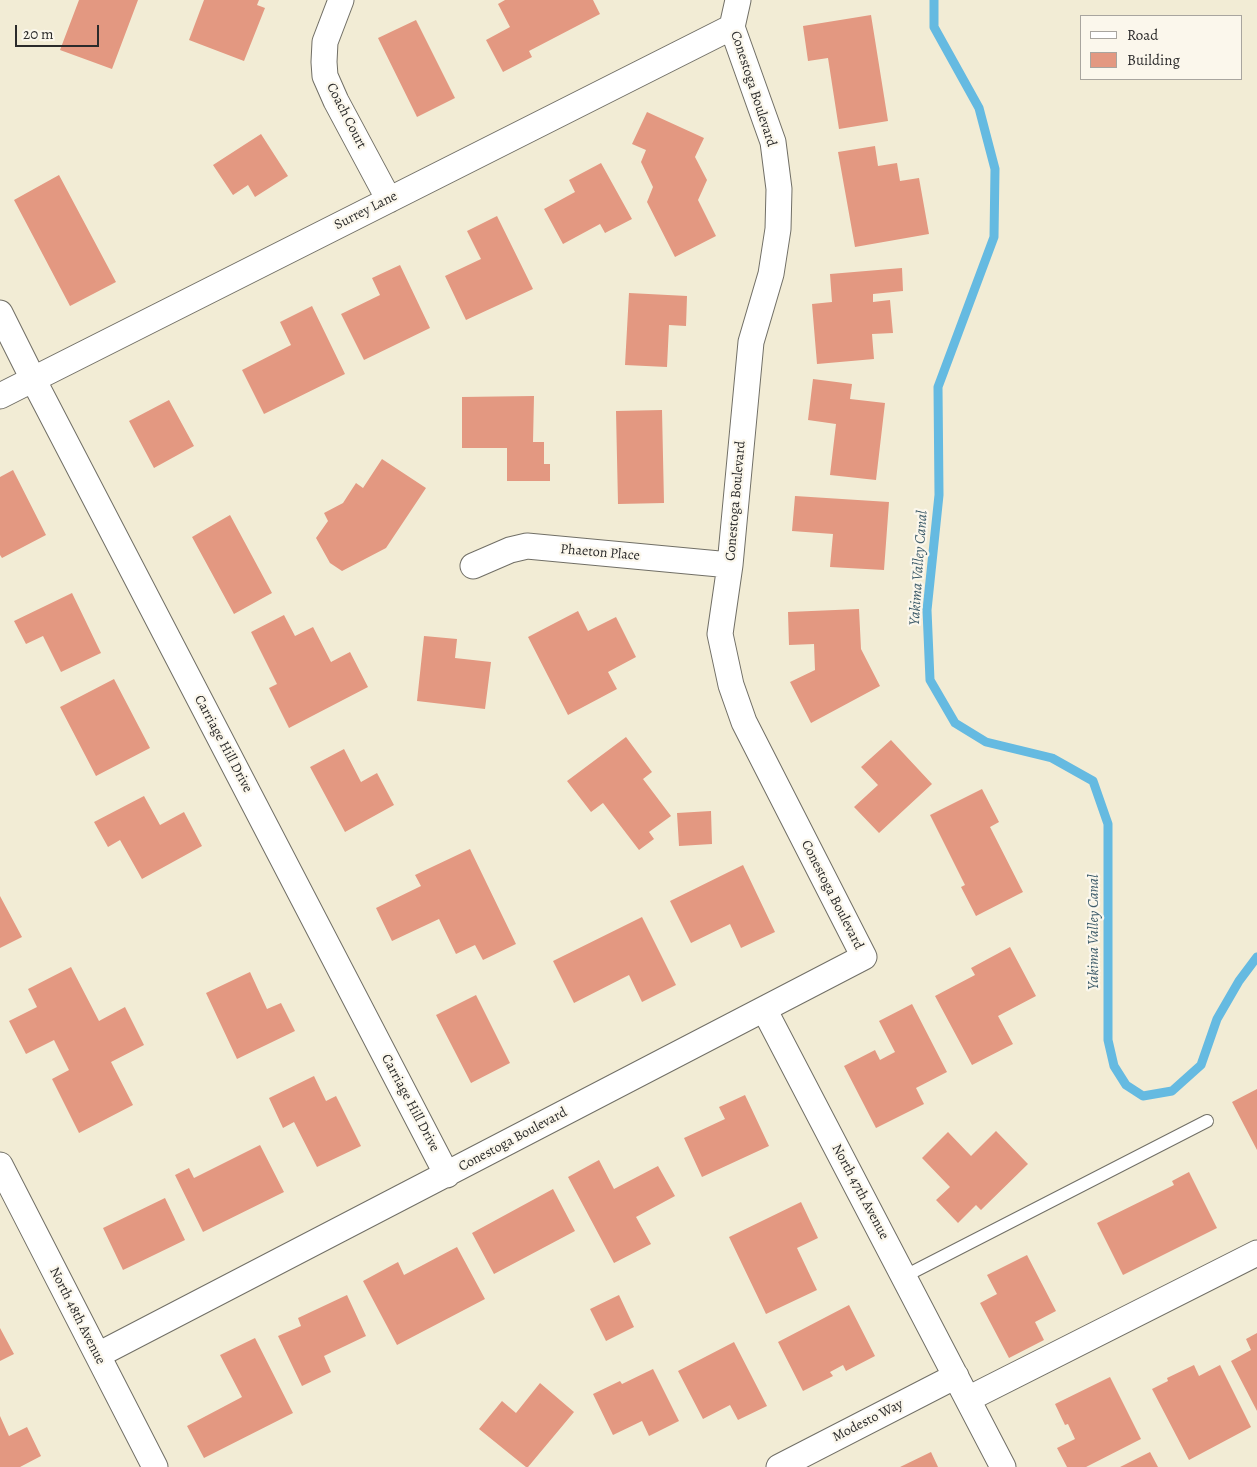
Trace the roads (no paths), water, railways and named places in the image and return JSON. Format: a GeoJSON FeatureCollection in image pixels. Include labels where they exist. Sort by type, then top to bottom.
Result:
{"type":"FeatureCollection","features":[{"type":"Feature","properties":{"kind":"street","name":"Coach Court"},"geometry":{"type":"LineString","coordinates":[[341,0],[325,42],[325,76],[336,101],[389,200]]}},
{"type":"Feature","properties":{"kind":"street","name":"Conestoga Boulevard"},"geometry":{"type":"LineString","coordinates":[[98,1355],[864,957],[744,722],[731,685],[720,634],[730,565],[751,342],[771,274],[778,229],[779,189],[773,142],[732,27],[738,0]]}},
{"type":"Feature","properties":{"kind":"street","name":"Surrey Lane"},"geometry":{"type":"LineString","coordinates":[[0,396],[732,27]]}},
{"type":"Feature","properties":{"kind":"street","name":"Carriage Hill Drive"},"geometry":{"type":"LineString","coordinates":[[0,312],[33,379],[447,1175]]}},
{"type":"Feature","properties":{"kind":"street","name":"Phaeton Place"},"geometry":{"type":"LineString","coordinates":[[473,566],[510,550],[527,546],[730,565]]}},
{"type":"Feature","properties":{"kind":"street","name":"North 47th Avenue"},"geometry":{"type":"LineString","coordinates":[[764,1009],[1003,1467]]}},
{"type":"Feature","properties":{"kind":"street","name":"North 48th Avenue"},"geometry":{"type":"LineString","coordinates":[[0,1165],[155,1467]]}},
{"type":"Feature","properties":{"kind":"street"},"geometry":{"type":"LineString","coordinates":[[968,1399],[1257,1253]]}},
{"type":"Feature","properties":{"kind":"street","name":"Modesto Way"},"geometry":{"type":"LineString","coordinates":[[780,1467],[956,1376]]}},
{"type":"Feature","properties":{"kind":"lane"},"geometry":{"type":"LineString","coordinates":[[905,1276],[1208,1121]]}},
{"type":"Feature","properties":{"kind":"waterway","name":"Yakima Valley Canal"},"geometry":{"type":"LineString","coordinates":[[934,0],[934,27],[979,108],[995,169],[994,237],[938,387],[939,495],[927,610],[930,680],[955,723],[986,742],[1052,758],[1093,781],[1108,824],[1108,1040],[1114,1066],[1126,1085],[1143,1096],[1172,1091],[1201,1065],[1217,1019],[1239,981],[1257,957]]}}]}
